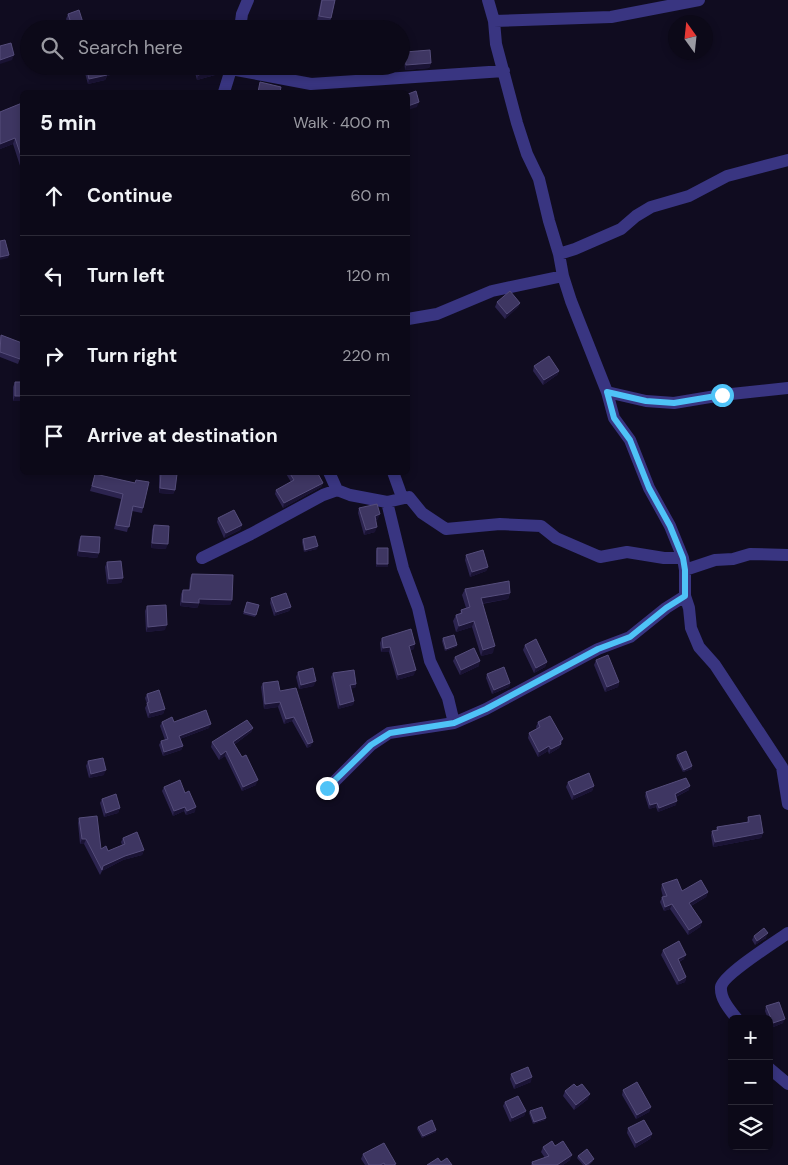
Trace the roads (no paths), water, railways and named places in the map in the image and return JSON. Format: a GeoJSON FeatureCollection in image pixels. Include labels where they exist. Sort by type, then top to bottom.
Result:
{"type":"FeatureCollection","features":[{"type":"Feature","properties":{"kind":"street"},"geometry":{"type":"LineString","coordinates":[[241,20],[248,0]]}},
{"type":"Feature","properties":{"kind":"street"},"geometry":{"type":"LineString","coordinates":[[488,0],[494,21],[496,44],[516,123],[527,154],[539,179],[571,301],[607,392],[614,418],[630,440],[649,488],[670,526],[684,564],[685,596],[689,608],[691,628],[699,647],[714,665],[769,746],[785,763],[788,804]]}},
{"type":"Feature","properties":{"kind":"street"},"geometry":{"type":"LineString","coordinates":[[494,21],[611,16],[699,0]]}},
{"type":"Feature","properties":{"kind":"street"},"geometry":{"type":"LineString","coordinates":[[266,75],[311,84],[504,70]]}},
{"type":"Feature","properties":{"kind":"street"},"geometry":{"type":"LineString","coordinates":[[225,90],[229,75]]}},
{"type":"Feature","properties":{"kind":"street"},"geometry":{"type":"LineString","coordinates":[[559,254],[621,229],[651,206],[689,196],[727,176],[788,160]]}},
{"type":"Feature","properties":{"kind":"street"},"geometry":{"type":"LineString","coordinates":[[410,319],[438,314],[492,291],[563,276]]}},
{"type":"Feature","properties":{"kind":"street"},"geometry":{"type":"LineString","coordinates":[[607,392],[646,401],[674,403],[722,395],[788,388]]}},
{"type":"Feature","properties":{"kind":"street"},"geometry":{"type":"LineString","coordinates":[[330,475],[337,490],[350,496],[387,502],[410,497],[422,513],[446,529],[500,524],[541,526],[556,538],[600,557],[627,552],[664,558],[684,564],[733,559],[750,554],[788,555]]}},
{"type":"Feature","properties":{"kind":"street"},"geometry":{"type":"LineString","coordinates":[[394,475],[402,498]]}},
{"type":"Feature","properties":{"kind":"street"},"geometry":{"type":"LineString","coordinates":[[202,558],[323,495],[337,490]]}},
{"type":"Feature","properties":{"kind":"street"},"geometry":{"type":"LineString","coordinates":[[387,502],[403,568],[418,608],[430,661],[448,698],[454,723]]}},
{"type":"Feature","properties":{"kind":"street"},"geometry":{"type":"LineString","coordinates":[[327,788],[371,745],[390,733],[454,723],[486,709],[598,649],[630,637],[666,608],[685,596]]}},
{"type":"Feature","properties":{"kind":"street"},"geometry":{"type":"LineString","coordinates":[[734,1015],[726,1004],[721,986],[730,974],[788,933]]}},
{"type":"Feature","properties":{"kind":"street"},"geometry":{"type":"LineString","coordinates":[[773,1071],[788,1084]]}}]}
